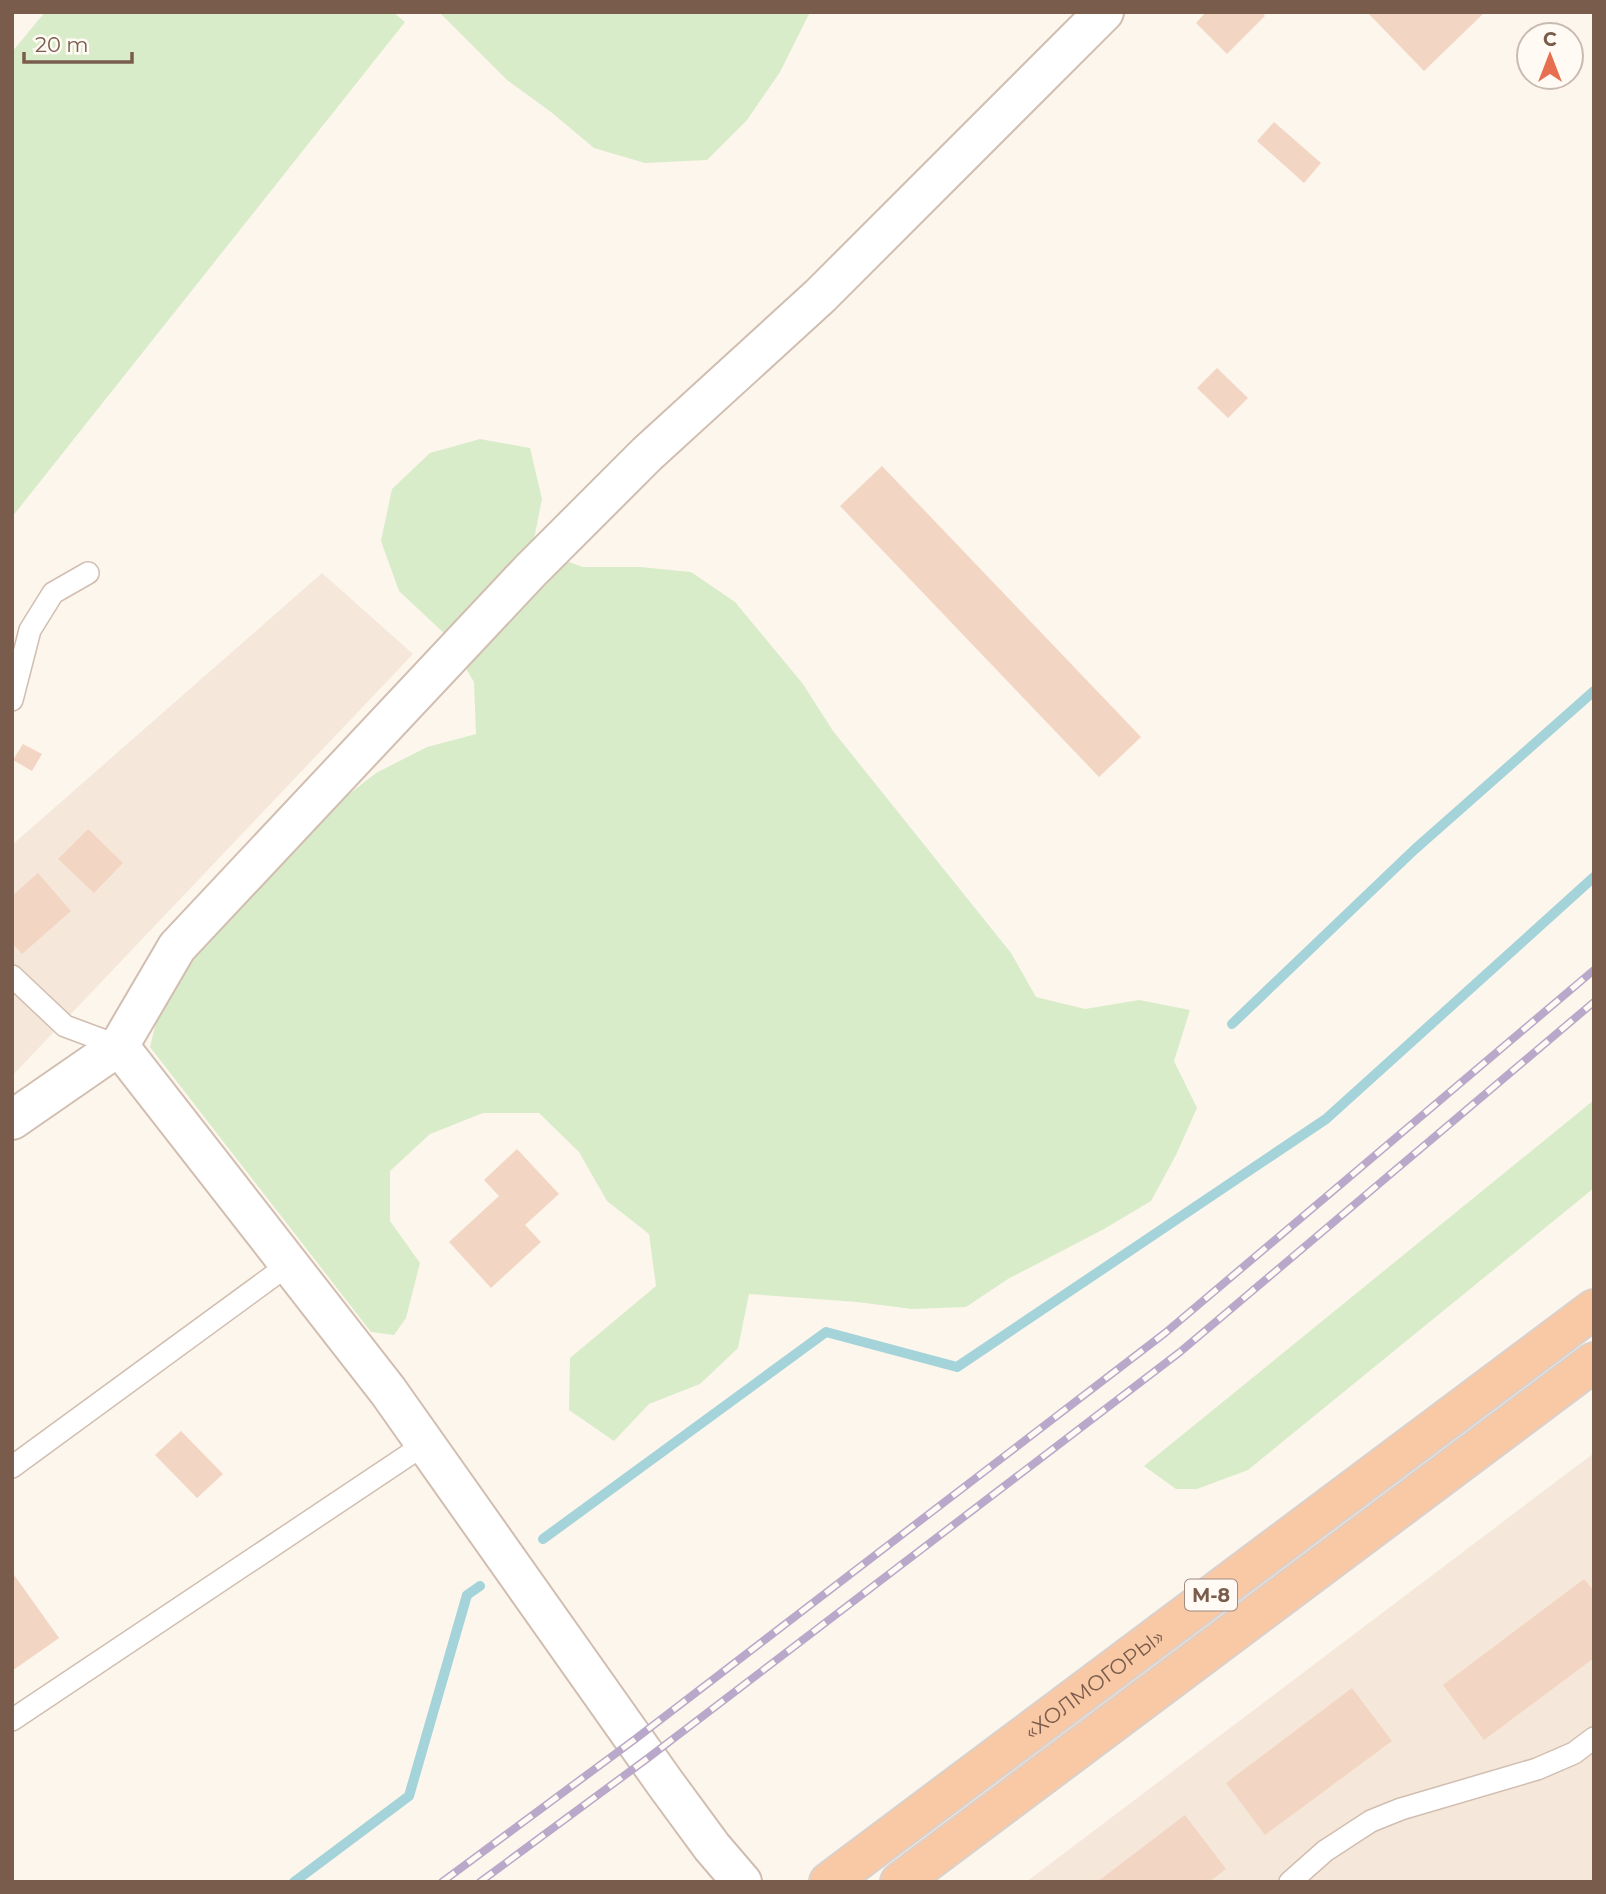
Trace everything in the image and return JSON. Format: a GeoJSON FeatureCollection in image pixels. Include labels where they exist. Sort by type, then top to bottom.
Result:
{"type":"FeatureCollection","features":[{"type":"Feature","properties":{"kind":"highway","name":"«ХОЛМОГОРЫ»"},"geometry":{"type":"LineString","coordinates":[[829,1882],[1594,1309]]}},
{"type":"Feature","properties":{"kind":"highway","name":"«ХОЛМОГОРЫ»"},"geometry":{"type":"LineString","coordinates":[[900,1882],[1594,1362]]}},
{"type":"Feature","properties":{"kind":"street"},"geometry":{"type":"LineString","coordinates":[[12,1120],[120,1046],[177,947],[530,571],[647,454],[820,296],[1104,12]]}},
{"type":"Feature","properties":{"kind":"street"},"geometry":{"type":"LineString","coordinates":[[120,1046],[388,1391],[665,1783],[742,1882]]}},
{"type":"Feature","properties":{"kind":"lane"},"geometry":{"type":"LineString","coordinates":[[12,700],[30,630],[53,593],[89,573]]}},
{"type":"Feature","properties":{"kind":"lane"},"geometry":{"type":"LineString","coordinates":[[12,976],[65,1026],[120,1046]]}},
{"type":"Feature","properties":{"kind":"lane"},"geometry":{"type":"LineString","coordinates":[[12,1467],[288,1265]]}},
{"type":"Feature","properties":{"kind":"lane"},"geometry":{"type":"LineString","coordinates":[[12,1720],[425,1444]]}},
{"type":"Feature","properties":{"kind":"lane"},"geometry":{"type":"LineString","coordinates":[[1290,1882],[1325,1851],[1371,1821],[1401,1809],[1537,1769],[1574,1753],[1594,1738]]}},
{"type":"Feature","properties":{"kind":"shaded area"},"geometry":{"type":"Polygon","coordinates":[[[322,573],[413,654],[12,1076],[12,845],[322,573]]]}},
{"type":"Feature","properties":{"kind":"shaded area"},"geometry":{"type":"Polygon","coordinates":[[[1594,1453],[1594,1882],[1026,1882],[1594,1453]]]}},
{"type":"Feature","properties":{"kind":"green space"},"geometry":{"type":"Polygon","coordinates":[[[45,12],[393,12],[405,22],[12,517],[12,52],[45,12]]]}},
{"type":"Feature","properties":{"kind":"green space"},"geometry":{"type":"Polygon","coordinates":[[[439,12],[810,12],[780,72],[747,120],[707,160],[645,163],[594,148],[507,80],[439,12]]]}},
{"type":"Feature","properties":{"kind":"green space"},"geometry":{"type":"Polygon","coordinates":[[[480,439],[530,448],[542,499],[532,549],[583,567],[640,567],[691,572],[735,602],[803,684],[833,731],[1011,953],[1036,997],[1085,1009],[1139,1000],[1190,1010],[1174,1061],[1197,1108],[1151,1201],[1008,1279],[966,1307],[912,1309],[749,1294],[738,1348],[700,1384],[649,1404],[614,1441],[569,1410],[570,1358],[656,1286],[649,1234],[607,1201],[579,1152],[539,1113],[483,1113],[430,1134],[390,1171],[390,1221],[420,1263],[406,1318],[394,1335],[371,1332],[150,1047],[163,993],[334,806],[376,773],[427,747],[476,734],[474,682],[446,635],[399,591],[381,541],[392,489],[430,453],[480,439]]]}},
{"type":"Feature","properties":{"kind":"green space"},"geometry":{"type":"Polygon","coordinates":[[[1594,1100],[1594,1188],[1248,1470],[1197,1489],[1176,1489],[1144,1466],[1594,1100]]]}},
{"type":"Feature","properties":{"kind":"building"},"geometry":{"type":"Polygon","coordinates":[[[1206,12],[1262,12],[1265,16],[1227,54],[1196,23],[1206,12]]]}},
{"type":"Feature","properties":{"kind":"building"},"geometry":{"type":"Polygon","coordinates":[[[1367,12],[1485,12],[1424,71],[1367,12]]]}},
{"type":"Feature","properties":{"kind":"building"},"geometry":{"type":"Polygon","coordinates":[[[1274,122],[1321,163],[1304,183],[1257,141],[1274,122]]]}},
{"type":"Feature","properties":{"kind":"building"},"geometry":{"type":"Polygon","coordinates":[[[1217,368],[1248,398],[1228,418],[1197,388],[1217,368]]]}},
{"type":"Feature","properties":{"kind":"building"},"geometry":{"type":"Polygon","coordinates":[[[882,466],[1141,737],[1099,777],[840,506],[882,466]]]}},
{"type":"Feature","properties":{"kind":"building"},"geometry":{"type":"Polygon","coordinates":[[[23,744],[42,754],[32,771],[13,760],[23,744]]]}},
{"type":"Feature","properties":{"kind":"building"},"geometry":{"type":"Polygon","coordinates":[[[88,829],[123,863],[94,893],[58,859],[88,829]]]}},
{"type":"Feature","properties":{"kind":"building"},"geometry":{"type":"Polygon","coordinates":[[[38,873],[71,911],[22,954],[12,943],[12,896],[38,873]]]}},
{"type":"Feature","properties":{"kind":"building"},"geometry":{"type":"Polygon","coordinates":[[[517,1149],[559,1194],[525,1225],[541,1242],[491,1288],[449,1242],[499,1196],[484,1180],[517,1149]]]}},
{"type":"Feature","properties":{"kind":"building"},"geometry":{"type":"Polygon","coordinates":[[[181,1431],[223,1474],[197,1498],[155,1455],[181,1431]]]}},
{"type":"Feature","properties":{"kind":"building"},"geometry":{"type":"Polygon","coordinates":[[[12,1572],[59,1638],[12,1671],[12,1572]]]}},
{"type":"Feature","properties":{"kind":"building"},"geometry":{"type":"Polygon","coordinates":[[[1584,1579],[1594,1591],[1594,1658],[1484,1740],[1443,1685],[1584,1579]]]}},
{"type":"Feature","properties":{"kind":"building"},"geometry":{"type":"Polygon","coordinates":[[[1352,1688],[1392,1741],[1265,1835],[1226,1783],[1352,1688]]]}},
{"type":"Feature","properties":{"kind":"building"},"geometry":{"type":"Polygon","coordinates":[[[1185,1815],[1226,1869],[1209,1882],[1097,1882],[1185,1815]]]}},
{"type":"Feature","properties":{"kind":"waterway"},"geometry":{"type":"LineString","coordinates":[[1232,1024],[1414,850],[1594,691]]}},
{"type":"Feature","properties":{"kind":"waterway"},"geometry":{"type":"LineString","coordinates":[[543,1539],[826,1332],[957,1367],[1326,1119],[1594,877]]}},
{"type":"Feature","properties":{"kind":"waterway"},"geometry":{"type":"LineString","coordinates":[[294,1882],[409,1796],[467,1595],[480,1586]]}},
{"type":"Feature","properties":{"kind":"railway"},"geometry":{"type":"LineString","coordinates":[[442,1882],[634,1740],[1165,1333],[1594,970]]}},
{"type":"Feature","properties":{"kind":"railway"},"geometry":{"type":"LineString","coordinates":[[480,1882],[648,1758],[1180,1352],[1594,1002]]}}]}
